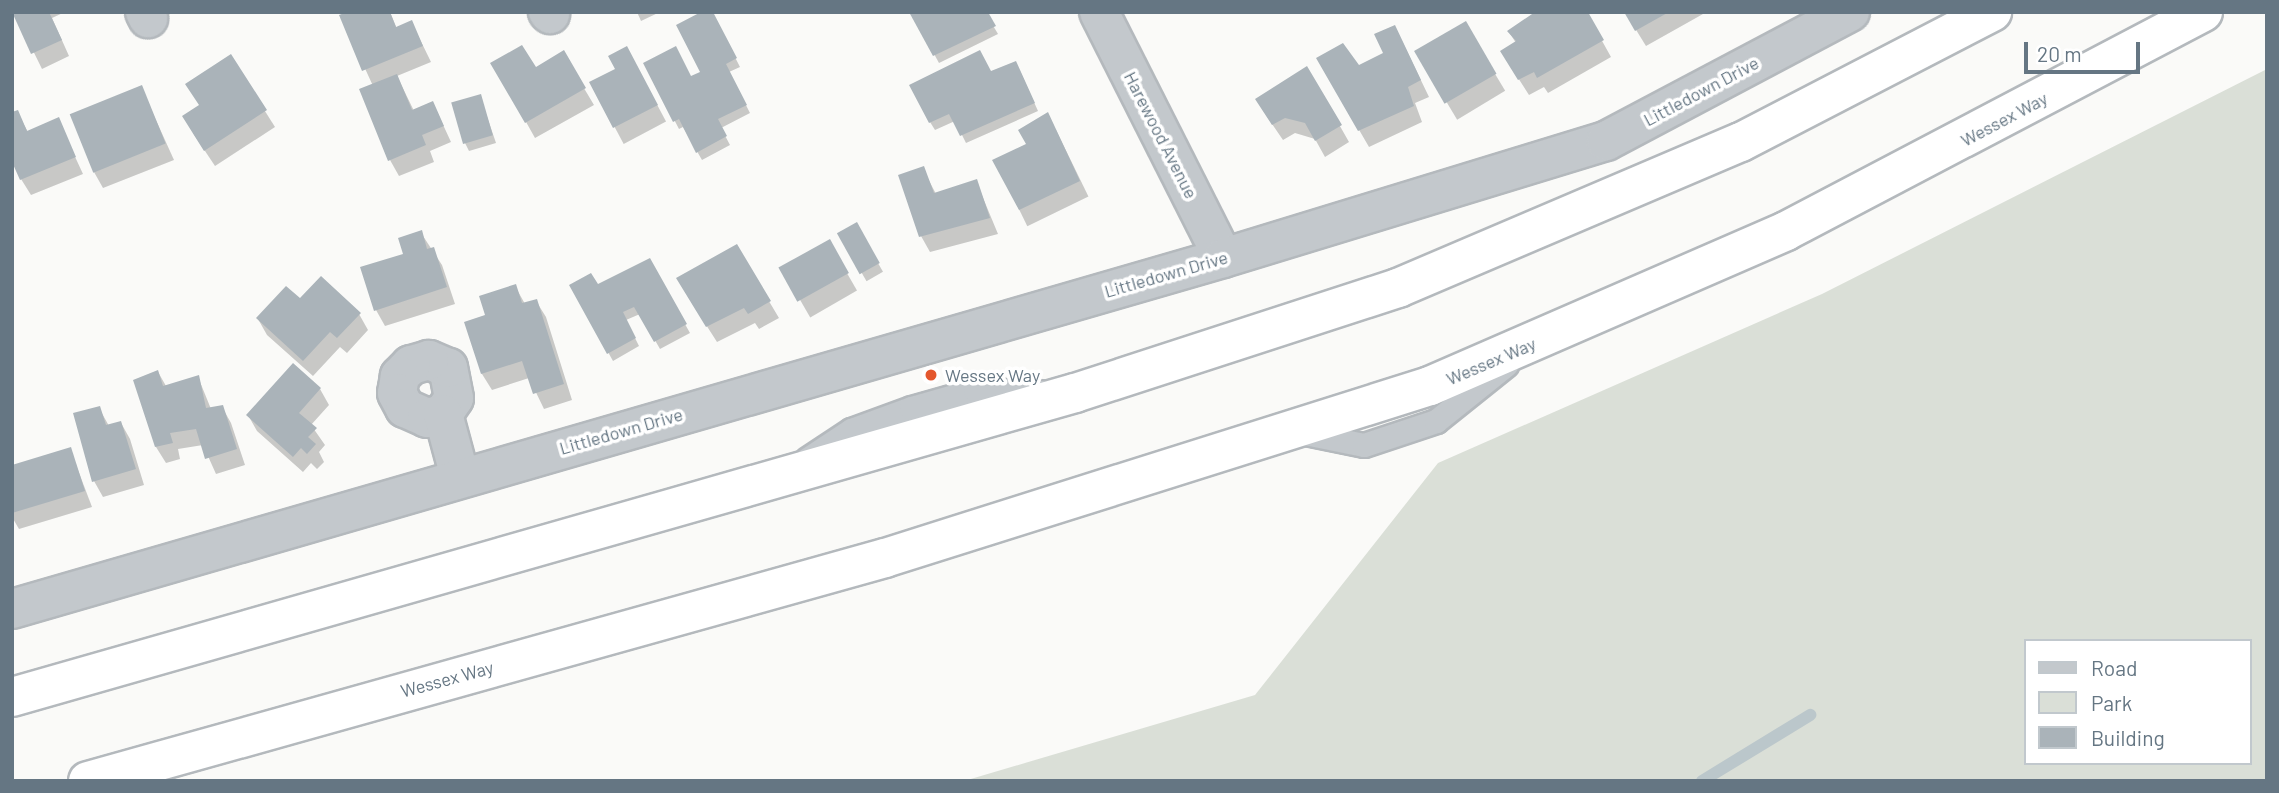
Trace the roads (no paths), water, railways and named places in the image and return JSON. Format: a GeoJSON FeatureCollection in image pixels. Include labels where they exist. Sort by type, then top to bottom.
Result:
{"type":"FeatureCollection","features":[{"type":"Feature","properties":{"kind":"highway"},"geometry":{"type":"LineString","coordinates":[[12,697],[1075,393],[1398,288],[1489,252],[1741,142],[1992,12]]}},
{"type":"Feature","properties":{"kind":"highway","name":"Wessex Way"},"geometry":{"type":"LineString","coordinates":[[88,781],[885,558],[1296,431],[1430,386],[1530,345],[1786,231],[2203,12]]}},
{"type":"Feature","properties":{"kind":"street","name":"Harewood Avenue"},"geometry":{"type":"LineString","coordinates":[[1099,12],[1223,258]]}},
{"type":"Feature","properties":{"kind":"street","name":"Littledown Drive"},"geometry":{"type":"LineString","coordinates":[[12,609],[1223,258],[1606,141],[1850,12]]}},
{"type":"Feature","properties":{"kind":"street"},"geometry":{"type":"LineString","coordinates":[[443,414],[460,477]]}},
{"type":"Feature","properties":{"kind":"waterway"},"geometry":{"type":"LineString","coordinates":[[1702,781],[1810,715]]}},
{"type":"Feature","properties":{"kind":"place","name":"Wessex Way"},"geometry":{"type":"Point","coordinates":[931,375]}}]}
